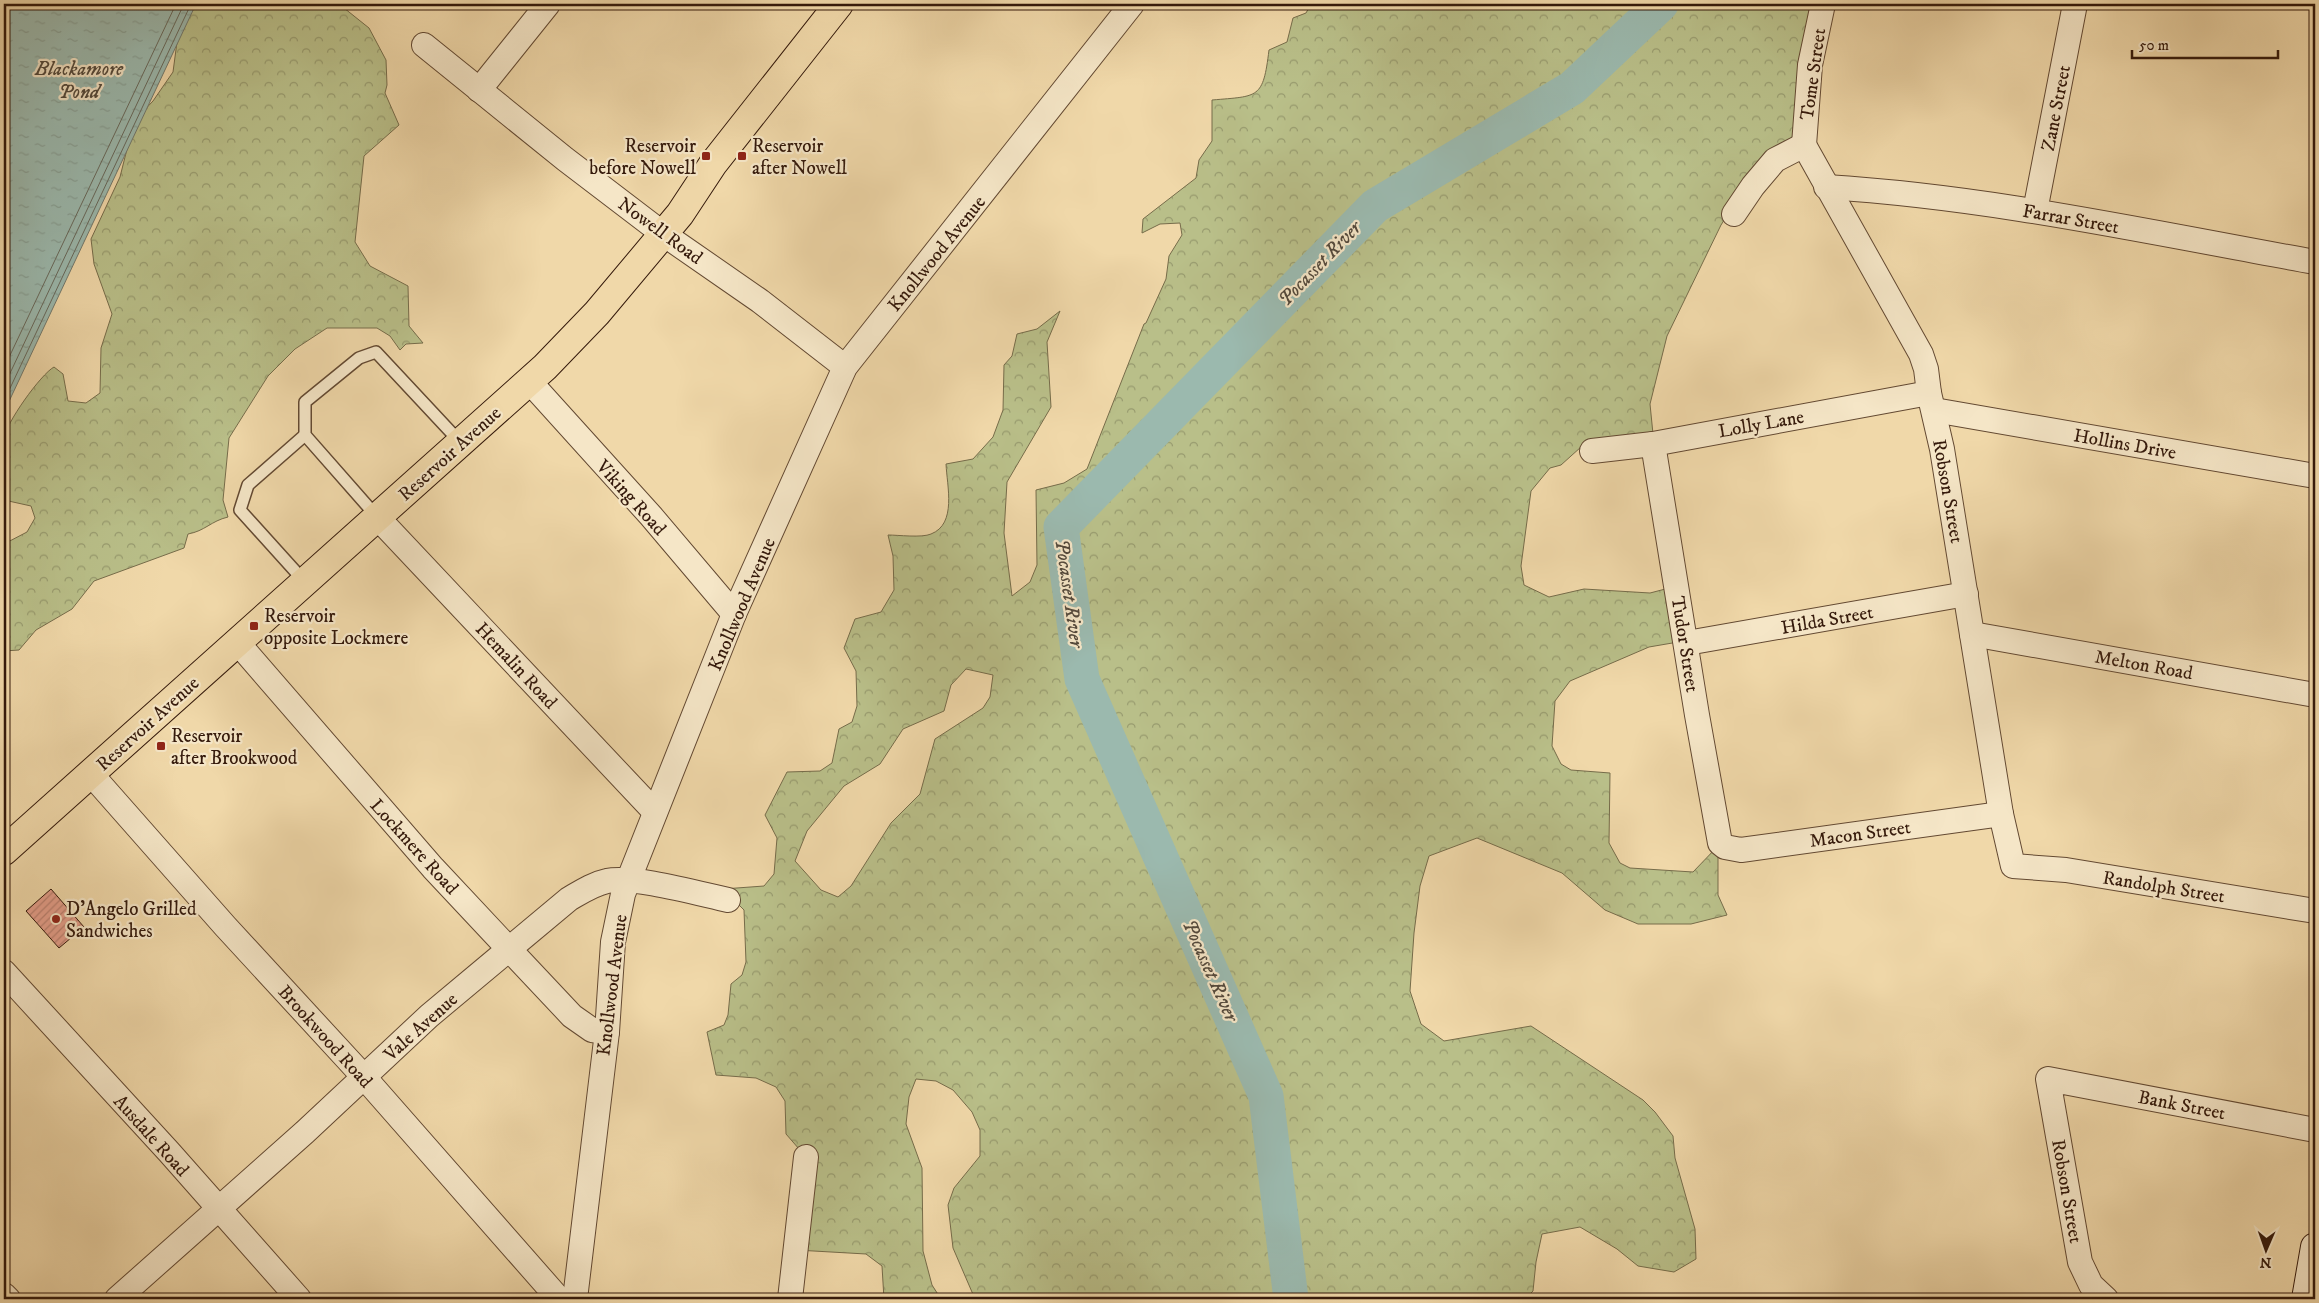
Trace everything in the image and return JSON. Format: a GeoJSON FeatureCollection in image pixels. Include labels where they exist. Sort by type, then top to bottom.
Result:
{"type":"FeatureCollection","features":[{"type":"Feature","properties":{"kind":"main road","name":"Reservoir Avenue"},"geometry":{"type":"LineString","coordinates":[[4,851],[529,381],[597,312],[680,214],[713,164],[840,4]]}},
{"type":"Feature","properties":{"kind":"main road"},"geometry":{"type":"LineString","coordinates":[[2306,1299],[2315,1246]]}},
{"type":"Feature","properties":{"kind":"street"},"geometry":{"type":"LineString","coordinates":[[479,90],[548,4]]}},
{"type":"Feature","properties":{"kind":"street","name":"Knollwood Avenue"},"geometry":{"type":"LineString","coordinates":[[575,1299],[607,1032],[614,942],[655,812],[734,614],[845,367],[1132,4]]}},
{"type":"Feature","properties":{"kind":"street","name":"Tome Street"},"geometry":{"type":"LineString","coordinates":[[1804,145],[1810,65],[1823,4]]}},
{"type":"Feature","properties":{"kind":"street","name":"Zane Street"},"geometry":{"type":"LineString","coordinates":[[2035,212],[2075,4]]}},
{"type":"Feature","properties":{"kind":"street","name":"Nowell Road"},"geometry":{"type":"LineString","coordinates":[[424,45],[662,233],[760,301],[845,367]]}},
{"type":"Feature","properties":{"kind":"street"},"geometry":{"type":"LineString","coordinates":[[1734,214],[1753,186],[1775,160],[1804,145]]}},
{"type":"Feature","properties":{"kind":"street","name":"Robson Street"},"geometry":{"type":"LineString","coordinates":[[1804,145],[1921,354],[1926,369],[1966,594],[2001,814],[2013,866]]}},
{"type":"Feature","properties":{"kind":"street","name":"Farrar Street"},"geometry":{"type":"LineString","coordinates":[[1826,187],[1889,191],[2035,212],[2315,262]]}},
{"type":"Feature","properties":{"kind":"street","name":"Viking Road"},"geometry":{"type":"LineString","coordinates":[[529,381],[651,516],[734,614]]}},
{"type":"Feature","properties":{"kind":"street","name":"Lolly Lane"},"geometry":{"type":"LineString","coordinates":[[1592,451],[1653,444],[1931,401]]}},
{"type":"Feature","properties":{"kind":"street","name":"Hollins Drive"},"geometry":{"type":"LineString","coordinates":[[1931,401],[2315,476]]}},
{"type":"Feature","properties":{"kind":"street","name":"Tudor Street"},"geometry":{"type":"LineString","coordinates":[[1653,444],[1720,843]]}},
{"type":"Feature","properties":{"kind":"street","name":"Hemalin Road"},"geometry":{"type":"LineString","coordinates":[[378,518],[655,812]]}},
{"type":"Feature","properties":{"kind":"street","name":"Hilda Street"},"geometry":{"type":"LineString","coordinates":[[1686,643],[1966,594]]}},
{"type":"Feature","properties":{"kind":"street","name":"Melton Road"},"geometry":{"type":"LineString","coordinates":[[1972,634],[2315,694]]}},
{"type":"Feature","properties":{"kind":"street","name":"Lockmere Road"},"geometry":{"type":"LineString","coordinates":[[237,642],[433,868],[572,1016],[592,1030],[607,1032]]}},
{"type":"Feature","properties":{"kind":"street","name":"Brookwood Road"},"geometry":{"type":"LineString","coordinates":[[91,774],[225,926],[364,1077],[559,1299]]}},
{"type":"Feature","properties":{"kind":"street","name":"Macon Street"},"geometry":{"type":"LineString","coordinates":[[1720,843],[1731,850],[1740,850],[2001,814]]}},
{"type":"Feature","properties":{"kind":"street","name":"Randolph Street"},"geometry":{"type":"LineString","coordinates":[[2013,866],[2066,870],[2315,911]]}},
{"type":"Feature","properties":{"kind":"street","name":"Vale Avenue"},"geometry":{"type":"LineString","coordinates":[[117,1299],[508,948],[569,899],[584,890],[608,880],[633,881],[728,900]]}},
{"type":"Feature","properties":{"kind":"street","name":"Ausdale Road"},"geometry":{"type":"LineString","coordinates":[[4,972],[299,1299]]}},
{"type":"Feature","properties":{"kind":"street","name":"Robson Street"},"geometry":{"type":"LineString","coordinates":[[2048,1079],[2080,1262],[2091,1285],[2104,1298]]}},
{"type":"Feature","properties":{"kind":"street","name":"Bank Street"},"geometry":{"type":"LineString","coordinates":[[2048,1079],[2315,1130]]}},
{"type":"Feature","properties":{"kind":"street"},"geometry":{"type":"LineString","coordinates":[[790,1299],[806,1157]]}},
{"type":"Feature","properties":{"kind":"street"},"geometry":{"type":"LineString","coordinates":[[4,1295],[8,1299]]}},
{"type":"Feature","properties":{"kind":"lane"},"geometry":{"type":"LineString","coordinates":[[378,518],[305,435],[306,402],[359,358],[376,352],[461,442]]}},
{"type":"Feature","properties":{"kind":"lane"},"geometry":{"type":"LineString","coordinates":[[305,435],[248,485],[240,510],[305,582]]}},
{"type":"Feature","properties":{"kind":"green space"},"geometry":{"type":"Polygon","coordinates":[[[192,4],[339,4],[369,28],[386,60],[387,85],[385,93],[399,125],[364,156],[355,242],[370,266],[408,286],[409,326],[423,343],[406,344],[400,350],[390,336],[377,328],[327,328],[295,349],[268,376],[229,438],[223,500],[228,517],[199,531],[188,534],[184,548],[94,581],[72,609],[36,630],[19,650],[4,651],[4,544],[27,532],[35,518],[31,506],[4,500],[3,454],[6,432],[24,400],[48,371],[54,367],[63,374],[68,401],[86,403],[100,393],[101,348],[112,314],[94,264],[91,239],[120,177],[134,121],[153,101],[173,72],[179,27],[192,4]]]}},
{"type":"Feature","properties":{"kind":"green space"},"geometry":{"type":"Polygon","coordinates":[[[1311,4],[1823,4],[1799,135],[1750,180],[1721,225],[1667,336],[1650,404],[1653,434],[1581,447],[1561,465],[1550,468],[1531,491],[1521,566],[1524,585],[1549,597],[1584,589],[1650,593],[1673,587],[1684,641],[1649,647],[1570,681],[1555,701],[1552,746],[1561,764],[1571,770],[1610,773],[1609,843],[1620,863],[1630,868],[1693,872],[1718,846],[1718,895],[1727,915],[1691,924],[1638,924],[1605,910],[1562,873],[1477,838],[1429,856],[1420,886],[1414,933],[1410,991],[1421,1024],[1444,1041],[1531,1026],[1643,1100],[1655,1112],[1673,1136],[1675,1158],[1695,1229],[1696,1259],[1674,1272],[1638,1266],[1617,1249],[1580,1227],[1542,1234],[1536,1262],[1533,1291],[1525,1299],[1498,1299],[1485,1294],[1481,1299],[975,1299],[953,1248],[948,1205],[954,1188],[980,1156],[980,1130],[972,1112],[953,1090],[936,1081],[916,1079],[909,1097],[906,1124],[922,1168],[923,1251],[932,1285],[941,1299],[884,1299],[882,1266],[866,1254],[796,1250],[806,1157],[786,1134],[785,1101],[776,1087],[756,1078],[716,1075],[707,1032],[724,1025],[728,1015],[731,984],[742,975],[746,962],[744,910],[723,889],[764,886],[774,874],[777,838],[765,815],[787,772],[820,771],[832,763],[839,729],[852,722],[857,706],[856,671],[844,648],[855,619],[881,612],[894,590],[893,556],[888,535],[922,536],[931,534],[939,529],[944,522],[949,503],[946,464],[973,459],[993,437],[1003,410],[1004,365],[1012,356],[1017,334],[1037,329],[1060,311],[1047,342],[1051,407],[1007,482],[1004,533],[1012,596],[1030,582],[1037,565],[1036,490],[1064,483],[1087,469],[1144,324],[1166,279],[1169,256],[1182,235],[1180,223],[1160,224],[1142,233],[1143,219],[1196,178],[1199,160],[1212,141],[1212,100],[1240,97],[1256,92],[1264,78],[1269,50],[1287,42],[1293,18],[1306,13],[1311,4]],[[966,669],[951,685],[944,711],[903,729],[880,764],[844,786],[807,831],[795,861],[821,890],[838,897],[851,886],[891,823],[920,794],[935,739],[983,708],[990,697],[993,675],[966,669]]]}},
{"type":"Feature","properties":{"kind":"water","name":"Blackamore Pond"},"geometry":{"type":"Polygon","coordinates":[[[4,4],[196,4],[4,412],[4,4]]]}},
{"type":"Feature","properties":{"kind":"building","name":"D'Angelo Grilled Sandwiches"},"geometry":{"type":"Polygon","coordinates":[[[51,889],[84,927],[59,948],[26,911],[51,889]]]}},
{"type":"Feature","properties":{"kind":"waterway","name":"Pocasset River"},"geometry":{"type":"LineString","coordinates":[[1291,1299],[1266,1096],[1082,679],[1061,527],[1375,206],[1572,88],[1661,4]]}},
{"type":"Feature","properties":{"kind":"place","name":"Reservoir before Nowell"},"geometry":{"type":"Point","coordinates":[706,156]}},
{"type":"Feature","properties":{"kind":"place","name":"Reservoir after Nowell"},"geometry":{"type":"Point","coordinates":[742,156]}},
{"type":"Feature","properties":{"kind":"place","name":"Reservoir opposite Lockmere"},"geometry":{"type":"Point","coordinates":[254,626]}},
{"type":"Feature","properties":{"kind":"place","name":"Reservoir after Brookwood"},"geometry":{"type":"Point","coordinates":[161,746]}},
{"type":"Feature","properties":{"kind":"place","name":"D'Angelo Grilled Sandwiches"},"geometry":{"type":"Point","coordinates":[56,919]}}]}
